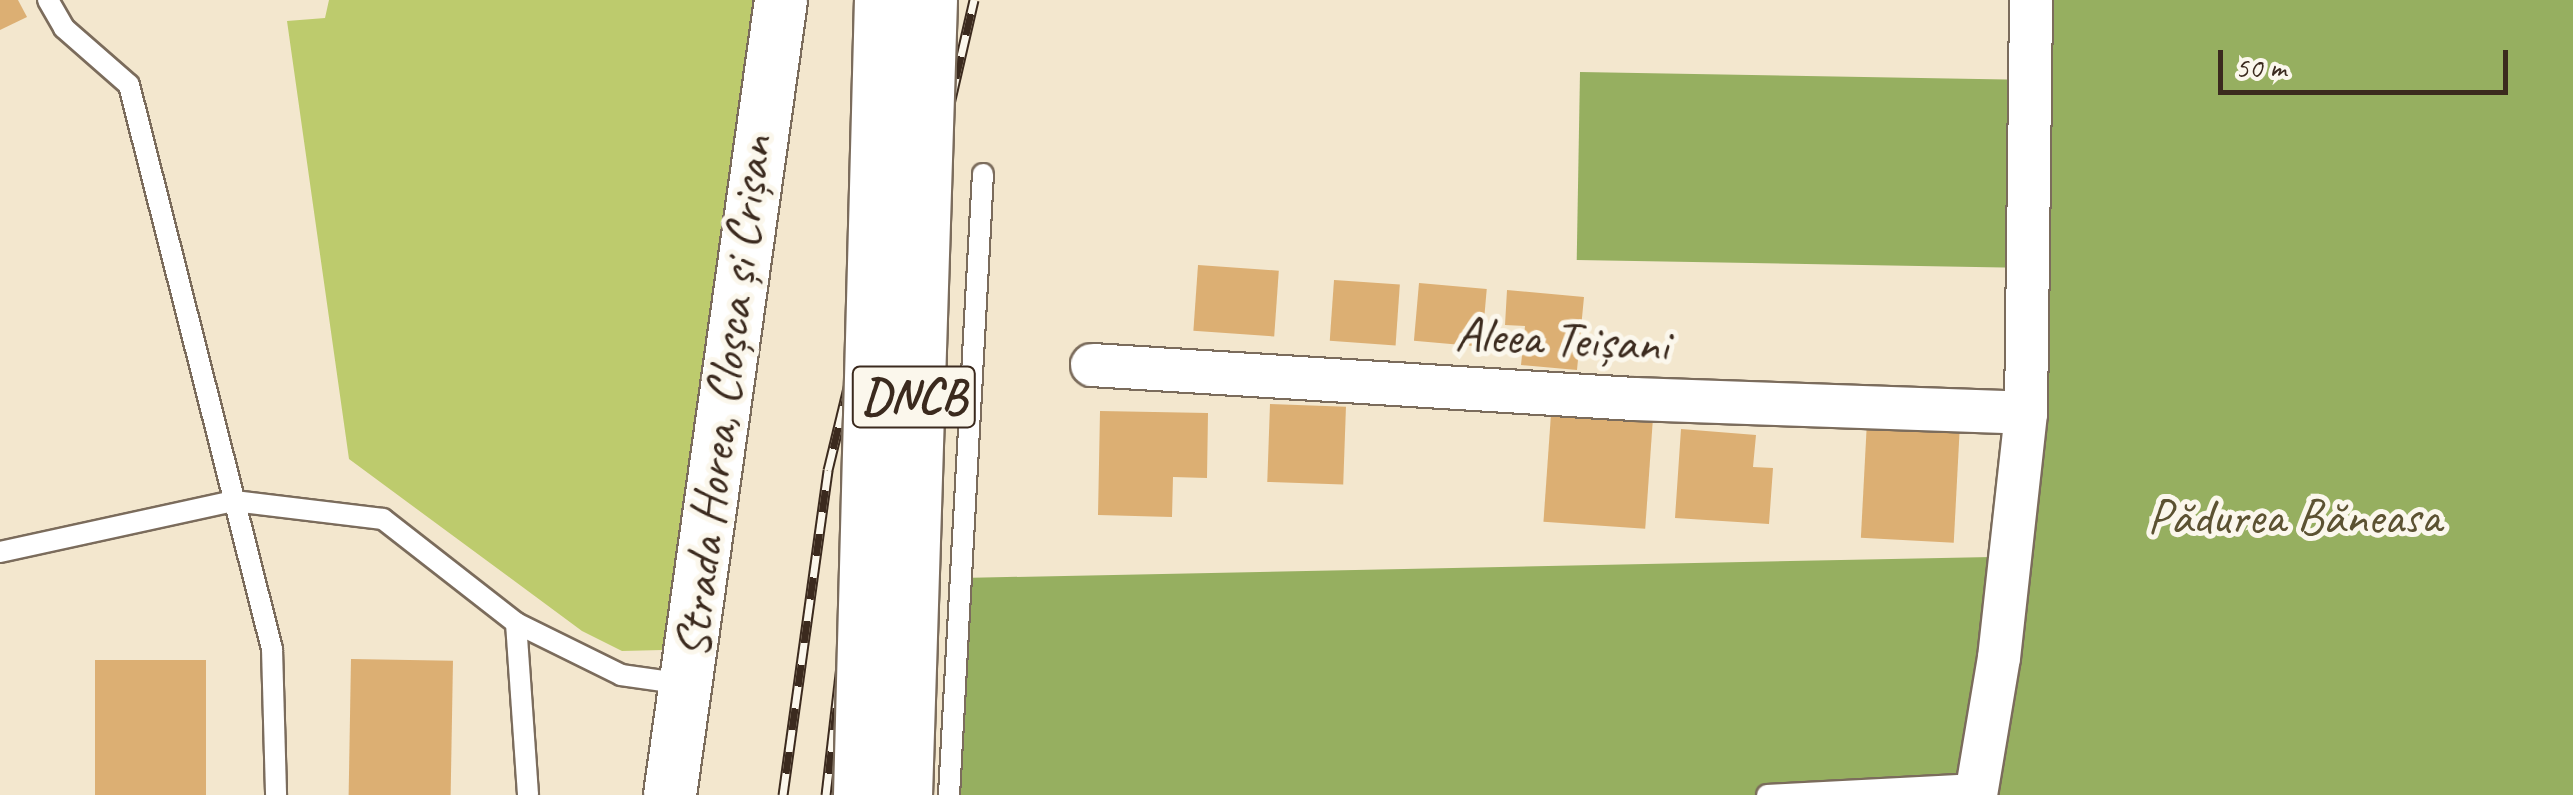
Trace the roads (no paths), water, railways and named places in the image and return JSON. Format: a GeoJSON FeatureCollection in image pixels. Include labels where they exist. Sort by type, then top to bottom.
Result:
{"type":"FeatureCollection","features":[{"type":"Feature","properties":{"kind":"main road","name":"DNCB"},"geometry":{"type":"LineString","coordinates":[[860,795],[882,0]]}},
{"type":"Feature","properties":{"kind":"main road","name":"DNCB"},"geometry":{"type":"LineString","coordinates":[[904,795],[929,0]]}},
{"type":"Feature","properties":{"kind":"street","name":"Strada Horea, Cloșca și Crișan"},"geometry":{"type":"LineString","coordinates":[[670,795],[762,98],[781,0]]}},
{"type":"Feature","properties":{"kind":"street"},"geometry":{"type":"LineString","coordinates":[[1976,790],[1999,658],[2026,413],[2031,0]]}},
{"type":"Feature","properties":{"kind":"street","name":"Aleea Teișani"},"geometry":{"type":"LineString","coordinates":[[1092,364],[1634,400],[2026,413]]}},
{"type":"Feature","properties":{"kind":"lane"},"geometry":{"type":"LineString","coordinates":[[48,0],[64,28],[128,85],[272,649],[276,795]]}},
{"type":"Feature","properties":{"kind":"lane"},"geometry":{"type":"LineString","coordinates":[[950,795],[983,174]]}},
{"type":"Feature","properties":{"kind":"lane"},"geometry":{"type":"LineString","coordinates":[[0,552],[234,501],[383,519],[516,623],[621,675],[686,684]]}},
{"type":"Feature","properties":{"kind":"lane"},"geometry":{"type":"LineString","coordinates":[[516,623],[528,795]]}},
{"type":"Feature","properties":{"kind":"lane"},"geometry":{"type":"LineString","coordinates":[[1766,795],[1976,790]]}},
{"type":"Feature","properties":{"kind":"railway"},"geometry":{"type":"LineString","coordinates":[[783,795],[828,470],[942,0]]}},
{"type":"Feature","properties":{"kind":"railway"},"geometry":{"type":"LineString","coordinates":[[826,795],[862,485],[974,0]]}},
{"type":"Feature","properties":{"kind":"park label","name":"Pădurea Băneasa"},"geometry":{"type":"Point","coordinates":[2294,517]}}]}
